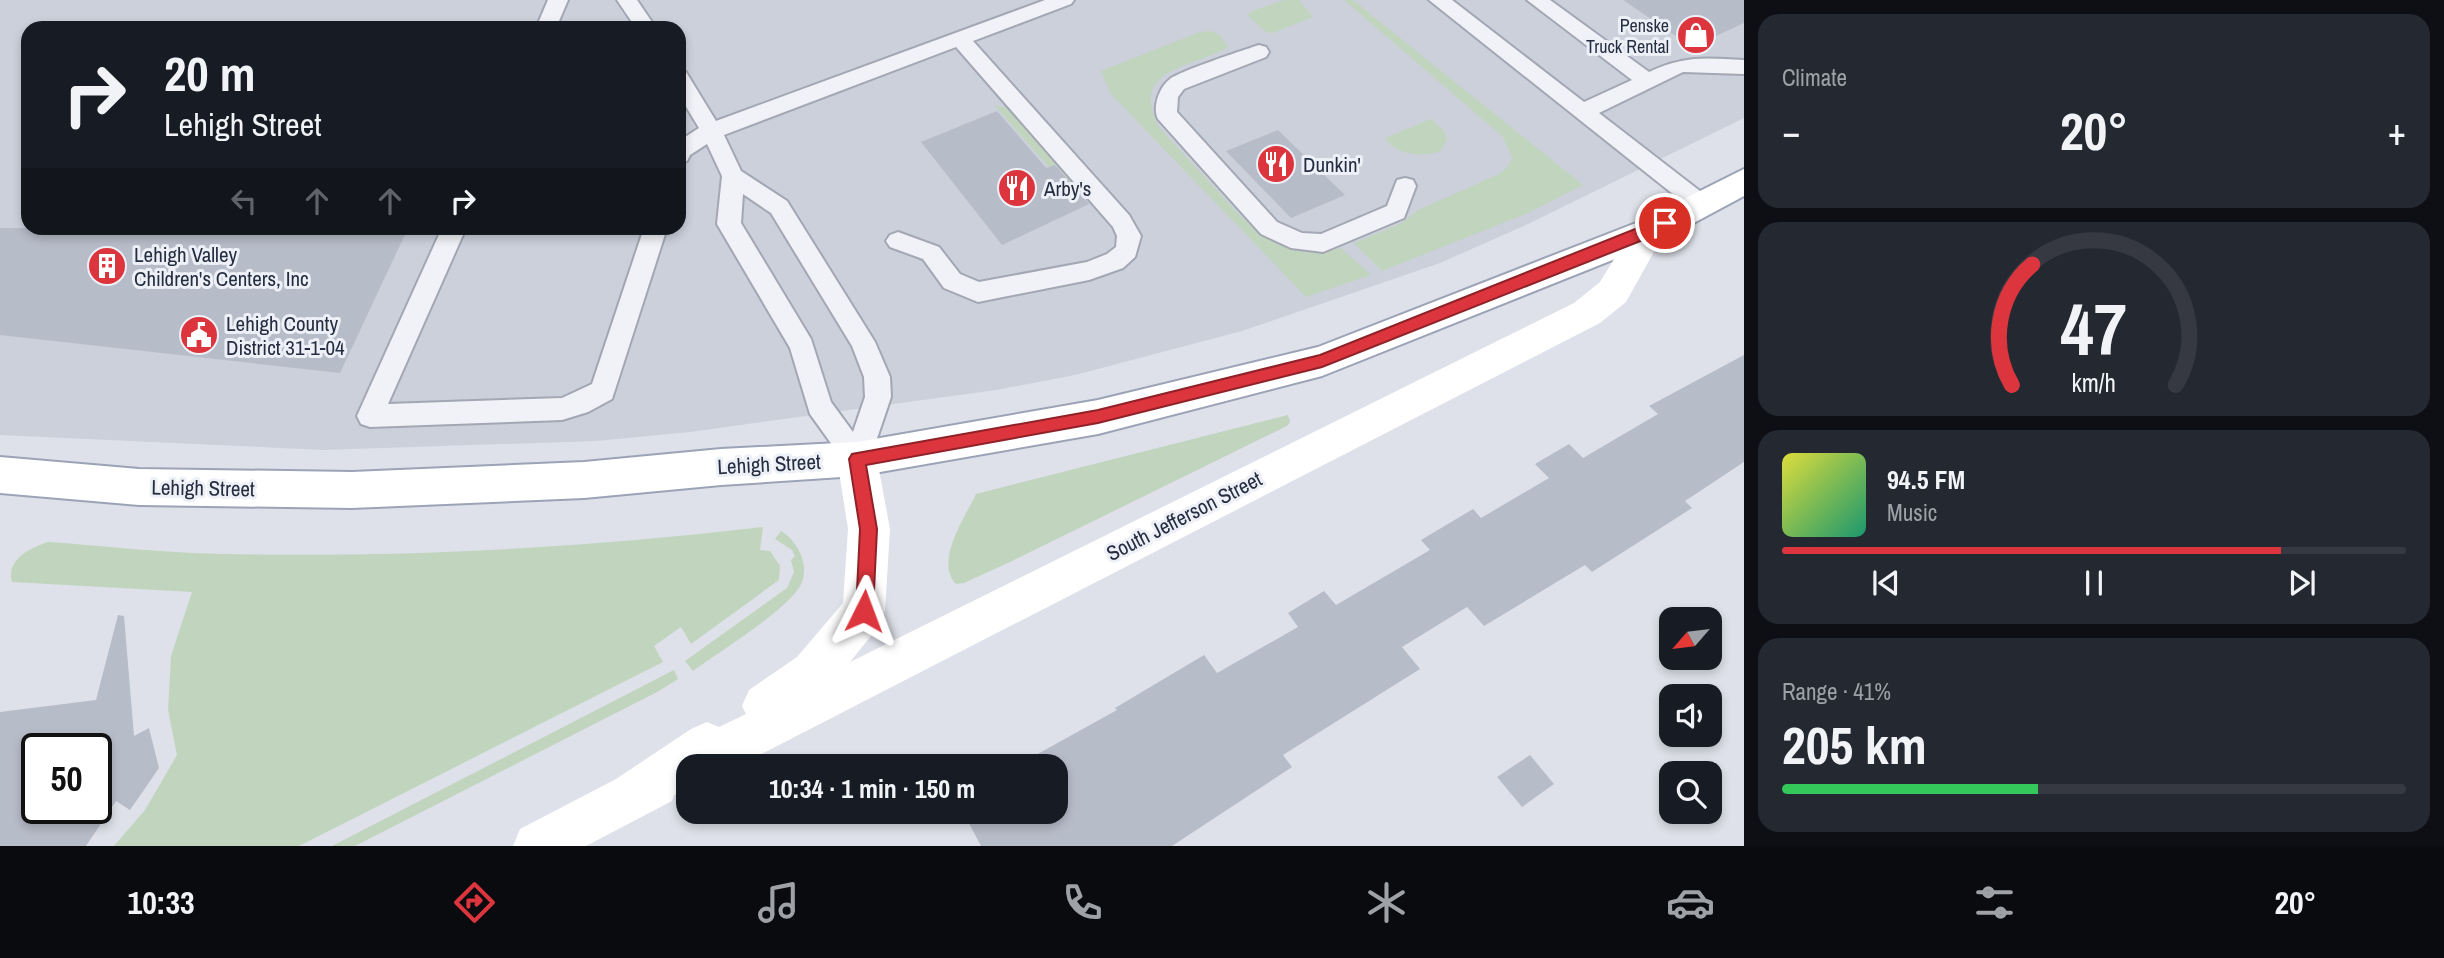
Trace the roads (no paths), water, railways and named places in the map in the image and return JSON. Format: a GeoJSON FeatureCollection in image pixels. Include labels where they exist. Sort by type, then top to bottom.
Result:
{"type":"FeatureCollection","features":[{"type":"Feature","properties":{"kind":"main road","name":"Lehigh Street"},"geometry":{"type":"LineString","coordinates":[[0,475],[139,487],[352,490],[584,480],[742,465],[857,459],[1098,416],[1322,360],[1648,232],[1744,181]]}},
{"type":"Feature","properties":{"kind":"main road","name":"South Jefferson Street"},"geometry":{"type":"LineString","coordinates":[[715,754],[1587,313],[1613,292],[1648,232]]}},
{"type":"Feature","properties":{"kind":"main road","name":"South Jefferson Street"},"geometry":{"type":"LineString","coordinates":[[633,795],[813,673],[864,611],[869,529],[857,459]]}},
{"type":"Feature","properties":{"kind":"main road","name":"South Jefferson Street"},"geometry":{"type":"LineString","coordinates":[[537,846],[676,774]]}},
{"type":"Feature","properties":{"kind":"lane"},"geometry":{"type":"LineString","coordinates":[[549,21],[558,0]]}},
{"type":"Feature","properties":{"kind":"lane"},"geometry":{"type":"LineString","coordinates":[[626,0],[641,21]]}},
{"type":"Feature","properties":{"kind":"lane"},"geometry":{"type":"LineString","coordinates":[[686,147],[711,131],[1064,0]]}},
{"type":"Feature","properties":{"kind":"lane"},"geometry":{"type":"LineString","coordinates":[[1439,0],[1701,204]]}},
{"type":"Feature","properties":{"kind":"lane"},"geometry":{"type":"LineString","coordinates":[[1537,0],[1648,81]]}},
{"type":"Feature","properties":{"kind":"lane"},"geometry":{"type":"LineString","coordinates":[[898,241],[931,253],[952,281],[978,292],[1089,271],[1115,261],[1126,251],[1129,236],[1121,221],[960,39]]}},
{"type":"Feature","properties":{"kind":"lane"},"geometry":{"type":"LineString","coordinates":[[1259,52],[1177,84],[1168,96],[1166,114],[1269,228],[1299,242],[1323,243],[1396,212],[1405,186]]}},
{"type":"Feature","properties":{"kind":"lane"},"geometry":{"type":"LineString","coordinates":[[1582,112],[1679,66],[1693,64],[1744,67]]}},
{"type":"Feature","properties":{"kind":"lane"},"geometry":{"type":"LineString","coordinates":[[686,89],[733,176],[779,207],[863,342],[877,377],[878,397],[857,459]]}},
{"type":"Feature","properties":{"kind":"lane"},"geometry":{"type":"LineString","coordinates":[[733,176],[729,224],[802,346],[819,406],[857,459]]}},
{"type":"Feature","properties":{"kind":"lane"},"geometry":{"type":"LineString","coordinates":[[451,235],[370,416],[562,409],[579,404],[603,391],[654,235]]}},
{"type":"Feature","properties":{"kind":"place","name":"Penske Truck Rental"},"geometry":{"type":"Point","coordinates":[1696,35]}},
{"type":"Feature","properties":{"kind":"place","name":"Dunkin'"},"geometry":{"type":"Point","coordinates":[1276,164]}},
{"type":"Feature","properties":{"kind":"place","name":"Arby's"},"geometry":{"type":"Point","coordinates":[1017,188]}},
{"type":"Feature","properties":{"kind":"place","name":"Lehigh Valley Children's Centers, Inc"},"geometry":{"type":"Point","coordinates":[107,266]}},
{"type":"Feature","properties":{"kind":"place","name":"Lehigh County District 31-1-04"},"geometry":{"type":"Point","coordinates":[199,335]}}]}
